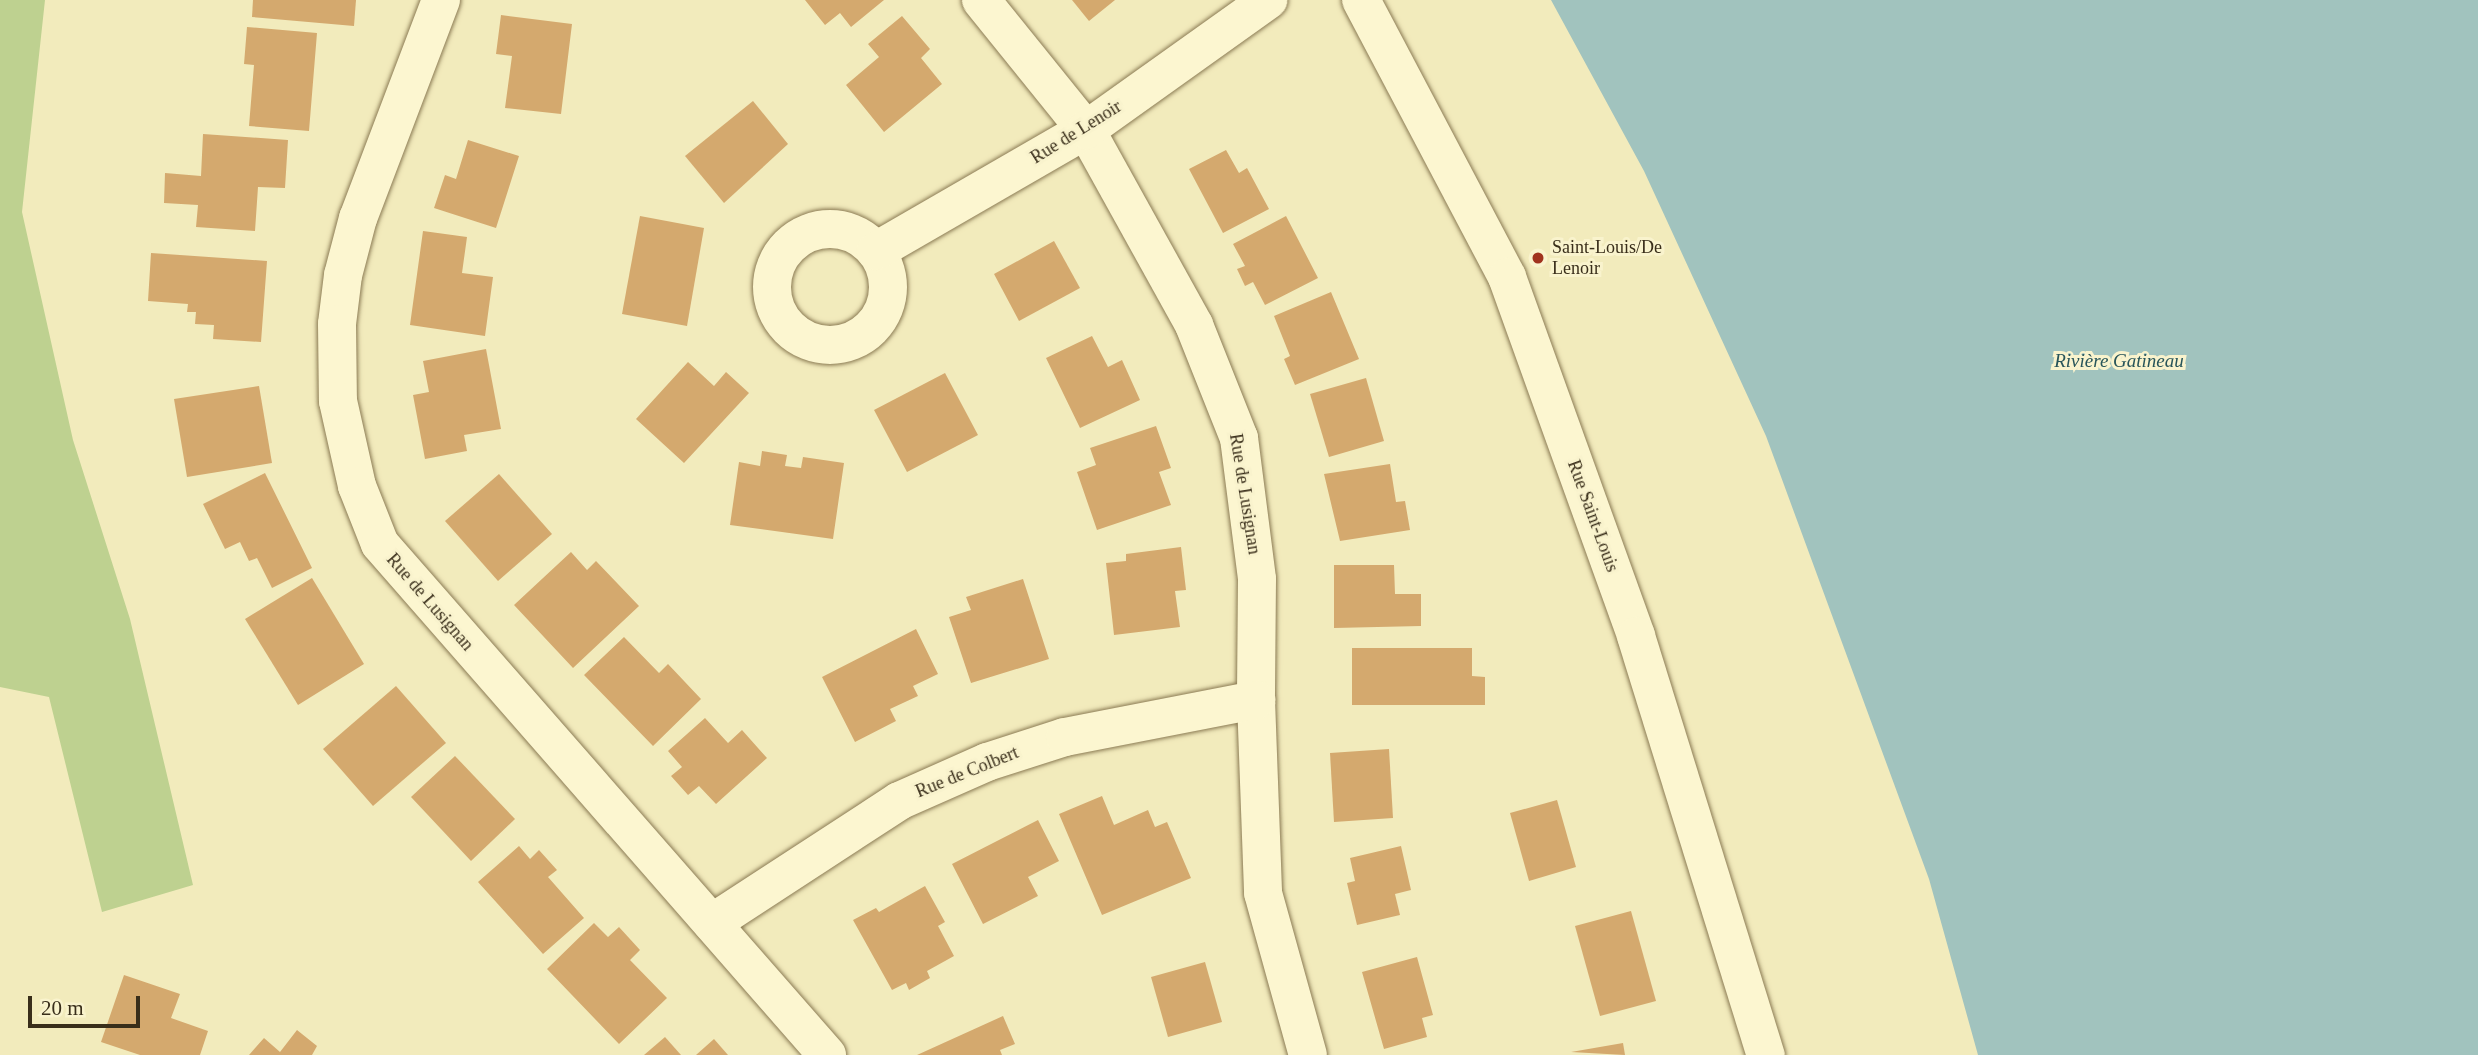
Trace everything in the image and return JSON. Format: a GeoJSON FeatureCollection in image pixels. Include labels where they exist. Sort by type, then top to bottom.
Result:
{"type":"FeatureCollection","features":[{"type":"Feature","properties":{"kind":"street","name":"Rue de Lusignan"},"geometry":{"type":"LineString","coordinates":[[441,0],[358,218],[344,275],[337,324],[338,401],[357,486],[380,544],[827,1055]]}},
{"type":"Feature","properties":{"kind":"street","name":"Rue de Lusignan"},"geometry":{"type":"LineString","coordinates":[[981,0],[1086,130],[1194,325],[1239,438],[1257,579],[1255,700],[1263,893],[1308,1055]]}},
{"type":"Feature","properties":{"kind":"street","name":"Rue de Lenoir"},"geometry":{"type":"LineString","coordinates":[[877,251],[1086,130],[1268,0]]}},
{"type":"Feature","properties":{"kind":"street","name":"Rue Saint-Louis"},"geometry":{"type":"LineString","coordinates":[[1361,0],[1507,277],[1636,636],[1766,1055]]}},
{"type":"Feature","properties":{"kind":"street","name":"Rue de Colbert"},"geometry":{"type":"LineString","coordinates":[[712,923],[899,801],[987,762],[1065,737],[1255,700]]}},
{"type":"Feature","properties":{"kind":"green space"},"geometry":{"type":"Polygon","coordinates":[[[0,0],[45,0],[22,212],[73,440],[130,619],[193,885],[102,912],[49,697],[0,687],[0,0]]]}},
{"type":"Feature","properties":{"kind":"water","name":"Rivière Gatineau"},"geometry":{"type":"Polygon","coordinates":[[[1551,0],[2478,0],[2478,1055],[1978,1055],[1929,879],[1766,436],[1644,171],[1551,0]]]}},
{"type":"Feature","properties":{"kind":"building"},"geometry":{"type":"Polygon","coordinates":[[[253,0],[356,0],[354,26],[252,17],[253,0]]]}},
{"type":"Feature","properties":{"kind":"building"},"geometry":{"type":"Polygon","coordinates":[[[805,0],[884,0],[851,27],[840,13],[825,25],[805,0]]]}},
{"type":"Feature","properties":{"kind":"building"},"geometry":{"type":"Polygon","coordinates":[[[1072,0],[1115,0],[1089,21],[1072,0]]]}},
{"type":"Feature","properties":{"kind":"building"},"geometry":{"type":"Polygon","coordinates":[[[501,15],[572,24],[561,114],[505,108],[512,56],[496,54],[501,15]]]}},
{"type":"Feature","properties":{"kind":"building"},"geometry":{"type":"Polygon","coordinates":[[[902,16],[930,49],[921,58],[942,84],[884,132],[846,85],[879,57],[868,44],[902,16]]]}},
{"type":"Feature","properties":{"kind":"building"},"geometry":{"type":"Polygon","coordinates":[[[247,27],[317,33],[309,131],[249,126],[254,65],[244,64],[247,27]]]}},
{"type":"Feature","properties":{"kind":"building"},"geometry":{"type":"Polygon","coordinates":[[[753,101],[788,144],[724,203],[685,156],[753,101]]]}},
{"type":"Feature","properties":{"kind":"building"},"geometry":{"type":"Polygon","coordinates":[[[203,134],[288,140],[285,188],[258,187],[255,231],[196,227],[198,205],[164,203],[165,173],[201,176],[203,134]]]}},
{"type":"Feature","properties":{"kind":"building"},"geometry":{"type":"Polygon","coordinates":[[[468,140],[519,156],[496,228],[434,208],[445,175],[456,179],[468,140]]]}},
{"type":"Feature","properties":{"kind":"building"},"geometry":{"type":"Polygon","coordinates":[[[1226,150],[1239,173],[1247,168],[1269,209],[1223,233],[1189,169],[1226,150]]]}},
{"type":"Feature","properties":{"kind":"building"},"geometry":{"type":"Polygon","coordinates":[[[640,216],[704,228],[687,326],[622,314],[640,216]]]}},
{"type":"Feature","properties":{"kind":"building"},"geometry":{"type":"Polygon","coordinates":[[[1286,216],[1318,278],[1265,305],[1253,282],[1245,286],[1237,269],[1245,266],[1233,244],[1286,216]]]}},
{"type":"Feature","properties":{"kind":"building"},"geometry":{"type":"Polygon","coordinates":[[[423,231],[467,237],[462,273],[493,277],[485,336],[410,325],[423,231]]]}},
{"type":"Feature","properties":{"kind":"building"},"geometry":{"type":"Polygon","coordinates":[[[1054,241],[1080,288],[1019,321],[994,274],[1054,241]]]}},
{"type":"Feature","properties":{"kind":"building"},"geometry":{"type":"Polygon","coordinates":[[[151,253],[267,261],[261,342],[213,339],[214,325],[195,324],[196,312],[187,312],[188,304],[148,301],[151,253]]]}},
{"type":"Feature","properties":{"kind":"building"},"geometry":{"type":"Polygon","coordinates":[[[1331,292],[1359,359],[1295,385],[1284,359],[1290,356],[1274,316],[1331,292]]]}},
{"type":"Feature","properties":{"kind":"building"},"geometry":{"type":"Polygon","coordinates":[[[1092,336],[1108,367],[1122,360],[1140,400],[1080,428],[1046,358],[1092,336]]]}},
{"type":"Feature","properties":{"kind":"building"},"geometry":{"type":"Polygon","coordinates":[[[486,349],[501,429],[464,435],[467,451],[425,459],[413,395],[429,392],[423,361],[486,349]]]}},
{"type":"Feature","properties":{"kind":"building"},"geometry":{"type":"Polygon","coordinates":[[[688,362],[714,386],[726,372],[749,393],[684,463],[636,419],[688,362]]]}},
{"type":"Feature","properties":{"kind":"building"},"geometry":{"type":"Polygon","coordinates":[[[945,373],[978,435],[907,472],[874,410],[945,373]]]}},
{"type":"Feature","properties":{"kind":"building"},"geometry":{"type":"Polygon","coordinates":[[[1366,378],[1384,441],[1329,457],[1310,394],[1366,378]]]}},
{"type":"Feature","properties":{"kind":"building"},"geometry":{"type":"Polygon","coordinates":[[[259,386],[272,463],[187,477],[174,399],[259,386]]]}},
{"type":"Feature","properties":{"kind":"building"},"geometry":{"type":"Polygon","coordinates":[[[1156,426],[1171,468],[1159,472],[1171,505],[1097,530],[1077,472],[1096,465],[1090,448],[1156,426]]]}},
{"type":"Feature","properties":{"kind":"building"},"geometry":{"type":"Polygon","coordinates":[[[762,451],[787,455],[785,466],[801,468],[803,457],[844,463],[833,539],[730,525],[739,462],[760,466],[762,451]]]}},
{"type":"Feature","properties":{"kind":"building"},"geometry":{"type":"Polygon","coordinates":[[[1390,464],[1396,502],[1405,501],[1410,530],[1340,541],[1324,474],[1390,464]]]}},
{"type":"Feature","properties":{"kind":"building"},"geometry":{"type":"Polygon","coordinates":[[[265,473],[312,568],[272,588],[257,558],[249,561],[240,542],[225,549],[203,504],[265,473]]]}},
{"type":"Feature","properties":{"kind":"building"},"geometry":{"type":"Polygon","coordinates":[[[499,474],[552,534],[498,581],[445,521],[499,474]]]}},
{"type":"Feature","properties":{"kind":"building"},"geometry":{"type":"Polygon","coordinates":[[[1181,547],[1186,590],[1175,591],[1180,627],[1114,635],[1106,563],[1126,561],[1126,554],[1181,547]]]}},
{"type":"Feature","properties":{"kind":"building"},"geometry":{"type":"Polygon","coordinates":[[[571,552],[587,570],[596,561],[639,606],[573,668],[514,605],[571,552]]]}},
{"type":"Feature","properties":{"kind":"building"},"geometry":{"type":"Polygon","coordinates":[[[1334,565],[1394,565],[1395,594],[1421,594],[1421,626],[1334,628],[1334,565]]]}},
{"type":"Feature","properties":{"kind":"building"},"geometry":{"type":"Polygon","coordinates":[[[312,578],[364,664],[298,705],[245,619],[312,578]]]}},
{"type":"Feature","properties":{"kind":"building"},"geometry":{"type":"Polygon","coordinates":[[[1023,579],[1049,659],[971,683],[949,617],[971,610],[966,597],[1023,579]]]}},
{"type":"Feature","properties":{"kind":"building"},"geometry":{"type":"Polygon","coordinates":[[[916,629],[938,674],[913,686],[918,696],[890,709],[896,721],[855,742],[822,677],[916,629]]]}},
{"type":"Feature","properties":{"kind":"building"},"geometry":{"type":"Polygon","coordinates":[[[624,637],[659,673],[668,664],[701,699],[653,746],[584,675],[624,637]]]}},
{"type":"Feature","properties":{"kind":"building"},"geometry":{"type":"Polygon","coordinates":[[[1352,648],[1472,648],[1472,676],[1485,677],[1485,705],[1352,705],[1352,648]]]}},
{"type":"Feature","properties":{"kind":"building"},"geometry":{"type":"Polygon","coordinates":[[[396,686],[446,743],[373,806],[323,749],[396,686]]]}},
{"type":"Feature","properties":{"kind":"building"},"geometry":{"type":"Polygon","coordinates":[[[705,718],[728,743],[742,730],[767,758],[716,804],[699,786],[688,795],[671,776],[682,767],[668,751],[705,718]]]}},
{"type":"Feature","properties":{"kind":"building"},"geometry":{"type":"Polygon","coordinates":[[[1389,749],[1393,818],[1334,822],[1330,753],[1389,749]]]}},
{"type":"Feature","properties":{"kind":"building"},"geometry":{"type":"Polygon","coordinates":[[[455,756],[515,819],[471,861],[411,797],[455,756]]]}},
{"type":"Feature","properties":{"kind":"building"},"geometry":{"type":"Polygon","coordinates":[[[1102,796],[1114,825],[1148,810],[1155,827],[1167,822],[1191,878],[1102,915],[1059,814],[1102,796]]]}},
{"type":"Feature","properties":{"kind":"building"},"geometry":{"type":"Polygon","coordinates":[[[1557,800],[1576,867],[1529,881],[1510,813],[1557,800]]]}},
{"type":"Feature","properties":{"kind":"building"},"geometry":{"type":"Polygon","coordinates":[[[1038,820],[1059,861],[1028,877],[1038,896],[983,924],[952,864],[1038,820]]]}},
{"type":"Feature","properties":{"kind":"building"},"geometry":{"type":"Polygon","coordinates":[[[519,846],[530,859],[539,850],[557,870],[548,877],[584,918],[543,954],[478,882],[519,846]]]}},
{"type":"Feature","properties":{"kind":"building"},"geometry":{"type":"Polygon","coordinates":[[[1401,846],[1411,890],[1395,894],[1400,915],[1357,925],[1347,883],[1355,881],[1350,858],[1401,846]]]}},
{"type":"Feature","properties":{"kind":"building"},"geometry":{"type":"Polygon","coordinates":[[[925,886],[945,922],[938,926],[954,956],[927,971],[930,978],[909,990],[906,983],[892,990],[853,920],[876,908],[879,912],[925,886]]]}},
{"type":"Feature","properties":{"kind":"building"},"geometry":{"type":"Polygon","coordinates":[[[1631,911],[1656,1001],[1600,1016],[1575,926],[1631,911]]]}},
{"type":"Feature","properties":{"kind":"building"},"geometry":{"type":"Polygon","coordinates":[[[594,923],[608,937],[619,927],[640,950],[630,960],[667,998],[619,1044],[547,969],[594,923]]]}},
{"type":"Feature","properties":{"kind":"building"},"geometry":{"type":"Polygon","coordinates":[[[1417,957],[1433,1015],[1422,1018],[1427,1037],[1384,1049],[1362,972],[1417,957]]]}},
{"type":"Feature","properties":{"kind":"building"},"geometry":{"type":"Polygon","coordinates":[[[1205,962],[1222,1022],[1168,1037],[1151,977],[1205,962]]]}},
{"type":"Feature","properties":{"kind":"building"},"geometry":{"type":"Polygon","coordinates":[[[124,975],[180,994],[171,1018],[208,1031],[200,1055],[140,1055],[101,1042],[124,975]]]}},
{"type":"Feature","properties":{"kind":"building"},"geometry":{"type":"Polygon","coordinates":[[[1003,1016],[1015,1044],[1000,1050],[1002,1055],[917,1055],[1003,1016]]]}},
{"type":"Feature","properties":{"kind":"building"},"geometry":{"type":"Polygon","coordinates":[[[297,1030],[317,1046],[312,1055],[249,1055],[264,1038],[280,1052],[297,1030]]]}},
{"type":"Feature","properties":{"kind":"building"},"geometry":{"type":"Polygon","coordinates":[[[665,1037],[681,1055],[644,1055],[665,1037]]]}},
{"type":"Feature","properties":{"kind":"building"},"geometry":{"type":"Polygon","coordinates":[[[714,1039],[728,1055],[696,1055],[714,1039]]]}},
{"type":"Feature","properties":{"kind":"building"},"geometry":{"type":"Polygon","coordinates":[[[1623,1043],[1625,1055],[1571,1052],[1623,1043]]]}},
{"type":"Feature","properties":{"kind":"place","name":"Saint-Louis/De Lenoir"},"geometry":{"type":"Point","coordinates":[1538,258]}}]}
